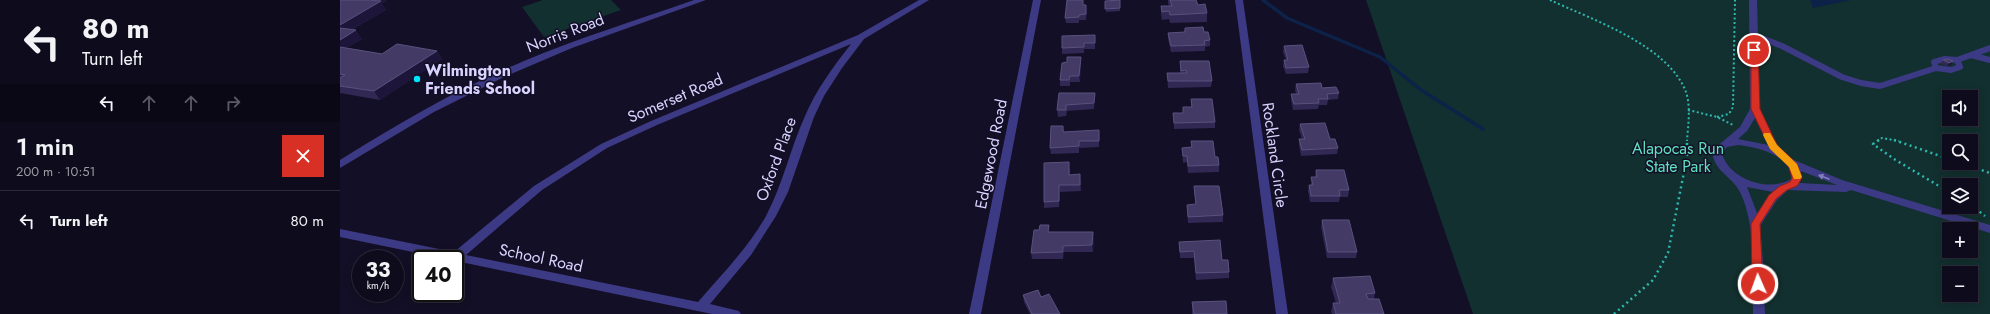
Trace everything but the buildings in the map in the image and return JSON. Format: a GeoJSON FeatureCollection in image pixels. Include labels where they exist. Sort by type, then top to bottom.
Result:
{"type":"FeatureCollection","features":[{"type":"Feature","properties":{"kind":"street","name":"Norris Road"},"geometry":{"type":"LineString","coordinates":[[340,165],[427,111],[504,73],[572,46],[702,0]]}},
{"type":"Feature","properties":{"kind":"street","name":"Somerset Road"},"geometry":{"type":"LineString","coordinates":[[464,250],[538,188],[604,146],[654,123],[860,37],[925,0]]}},
{"type":"Feature","properties":{"kind":"street","name":"Edgewood Road"},"geometry":{"type":"LineString","coordinates":[[974,314],[1037,0]]}},
{"type":"Feature","properties":{"kind":"street","name":"Rockland Circle"},"geometry":{"type":"LineString","coordinates":[[1239,0],[1282,314]]}},
{"type":"Feature","properties":{"kind":"street"},"geometry":{"type":"LineString","coordinates":[[1753,0],[1755,109],[1769,140],[1780,154]]}},
{"type":"Feature","properties":{"kind":"street","name":"Oxford Place"},"geometry":{"type":"LineString","coordinates":[[700,307],[744,256],[770,218],[787,182],[801,137],[815,103],[826,84],[860,37]]}},
{"type":"Feature","properties":{"kind":"street"},"geometry":{"type":"LineString","coordinates":[[1755,109],[1744,129],[1718,150],[1717,158],[1722,167],[1744,190],[1756,224],[1759,314]]}},
{"type":"Feature","properties":{"kind":"street"},"geometry":{"type":"LineString","coordinates":[[1724,145],[1732,142],[1750,143],[1769,148],[1790,162],[1796,170],[1796,181],[1773,197],[1756,224]]}},
{"type":"Feature","properties":{"kind":"street"},"geometry":{"type":"LineString","coordinates":[[1790,162],[1858,190],[1989,224]]}},
{"type":"Feature","properties":{"kind":"street"},"geometry":{"type":"LineString","coordinates":[[1729,173],[1756,186],[1774,189],[1787,187],[1858,190]]}},
{"type":"Feature","properties":{"kind":"street","name":"School Road"},"geometry":{"type":"LineString","coordinates":[[340,233],[422,250]]}},
{"type":"Feature","properties":{"kind":"street","name":"School Road"},"geometry":{"type":"LineString","coordinates":[[464,259],[735,314]]}},
{"type":"Feature","properties":{"kind":"lane"},"geometry":{"type":"LineString","coordinates":[[1754,35],[1782,46],[1842,78],[1880,86],[1936,68],[1951,70],[1960,67],[1957,60]]}},
{"type":"Feature","properties":{"kind":"lane"},"geometry":{"type":"LineString","coordinates":[[1936,68],[1934,62],[1944,58],[1957,60],[1990,48]]}},
{"type":"Feature","properties":{"kind":"lane"},"geometry":{"type":"LineString","coordinates":[[1971,55],[1990,60]]}},
{"type":"Feature","properties":{"kind":"path"},"geometry":{"type":"LineString","coordinates":[[1550,0],[1631,38],[1655,54],[1680,80],[1686,93],[1688,110],[1687,157],[1668,253],[1653,280],[1614,314]]}},
{"type":"Feature","properties":{"kind":"path"},"geometry":{"type":"LineString","coordinates":[[1717,117],[1729,114],[1733,108],[1735,0]]}},
{"type":"Feature","properties":{"kind":"path"},"geometry":{"type":"LineString","coordinates":[[1688,110],[1717,117],[1744,129]]}},
{"type":"Feature","properties":{"kind":"path"},"geometry":{"type":"LineString","coordinates":[[1942,156],[1899,141],[1882,138],[1873,144],[1894,159],[1942,188]]}},
{"type":"Feature","properties":{"kind":"path"},"geometry":{"type":"LineString","coordinates":[[1978,169],[1990,173]]}},
{"type":"Feature","properties":{"kind":"path"},"geometry":{"type":"LineString","coordinates":[[1978,210],[1989,224]]}},
{"type":"Feature","properties":{"kind":"path"},"geometry":{"type":"LineString","coordinates":[[1980,218],[1989,224]]}},
{"type":"Feature","properties":{"kind":"green space"},"geometry":{"type":"Polygon","coordinates":[[[543,0],[611,0],[621,10],[544,37],[522,7],[543,0]]]}},
{"type":"Feature","properties":{"kind":"green space","name":"Alapocas Run State Park"},"geometry":{"type":"Polygon","coordinates":[[[1366,0],[1990,0],[1990,314],[1473,314],[1366,0]]]}},
{"type":"Feature","properties":{"kind":"water"},"geometry":{"type":"Polygon","coordinates":[[[1810,0],[1851,0],[1813,8],[1810,0]]]}},
{"type":"Feature","properties":{"kind":"waterway"},"geometry":{"type":"LineString","coordinates":[[1263,0],[1287,18],[1380,57],[1421,90],[1483,129]]}},
{"type":"Feature","properties":{"kind":"slow traffic"},"geometry":{"type":"LineString","coordinates":[[1767,135],[1773,146],[1790,162],[1796,170],[1797,177]]}},
{"type":"Feature","properties":{"kind":"place","name":"Wilmington Friends School"},"geometry":{"type":"Point","coordinates":[417,79]}},
{"type":"Feature","properties":{"kind":"route"},"geometry":{"type":"LineString","coordinates":[[1754,50],[1755,109],[1769,140],[1780,154],[1790,162],[1797,174],[1796,181],[1793,184],[1784,188],[1773,197],[1756,224],[1758,284]]}}]}
